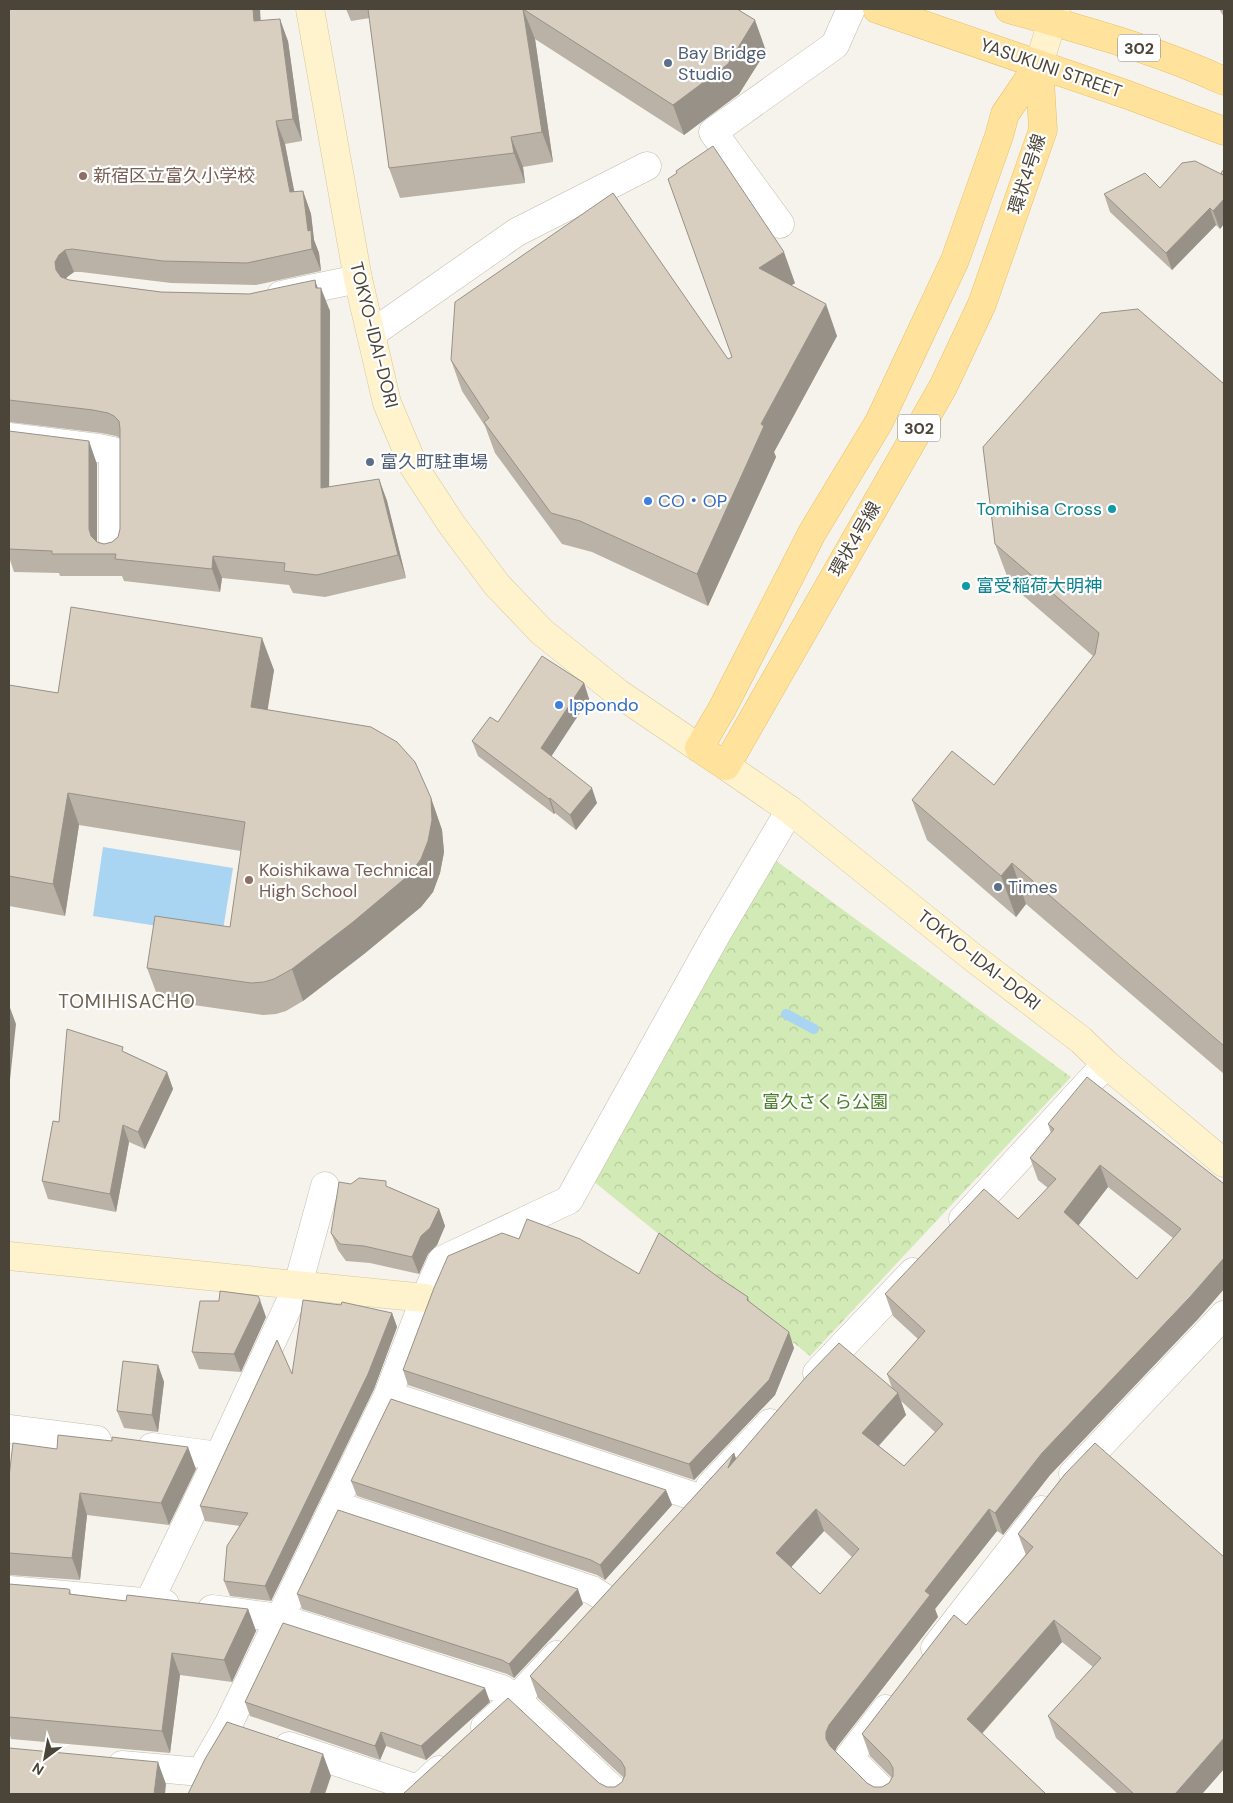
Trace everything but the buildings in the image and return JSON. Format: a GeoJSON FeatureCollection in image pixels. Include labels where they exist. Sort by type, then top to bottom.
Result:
{"type":"FeatureCollection","features":[{"type":"Feature","properties":{"kind":"main road","name":"YASUKUNI STREET"},"geometry":{"type":"LineString","coordinates":[[877,9],[1128,95],[1224,131]]}},
{"type":"Feature","properties":{"kind":"main road","name":"302"},"geometry":{"type":"LineString","coordinates":[[1009,9],[1054,15],[1224,80]]}},
{"type":"Feature","properties":{"kind":"main road","name":"302"},"geometry":{"type":"LineString","coordinates":[[699,748],[722,710],[812,533],[879,422],[955,260],[1005,114],[1039,64]]}},
{"type":"Feature","properties":{"kind":"main road","name":"環状4号線"},"geometry":{"type":"LineString","coordinates":[[726,766],[942,387],[982,304],[1043,130],[1039,64]]}},
{"type":"Feature","properties":{"kind":"main road"},"geometry":{"type":"LineString","coordinates":[[699,748],[726,766]]}},
{"type":"Feature","properties":{"kind":"street","name":"TOKYO-IDAI-DORI"},"geometry":{"type":"LineString","coordinates":[[310,9],[358,279],[388,403],[414,467],[452,525],[497,585],[542,632],[618,693],[699,748]]}},
{"type":"Feature","properties":{"kind":"street"},"geometry":{"type":"LineString","coordinates":[[780,224],[713,132],[835,45],[851,9]]}},
{"type":"Feature","properties":{"kind":"street"},"geometry":{"type":"LineString","coordinates":[[1039,64],[1054,15]]}},
{"type":"Feature","properties":{"kind":"street"},"geometry":{"type":"LineString","coordinates":[[371,334],[517,232],[647,166]]}},
{"type":"Feature","properties":{"kind":"street"},"geometry":{"type":"LineString","coordinates":[[257,301],[358,279]]}},
{"type":"Feature","properties":{"kind":"street"},"geometry":{"type":"LineString","coordinates":[[9,437],[113,451],[113,551]]}},
{"type":"Feature","properties":{"kind":"street","name":"TOKYO-IDAI-DORI"},"geometry":{"type":"LineString","coordinates":[[726,766],[790,810],[964,950],[1081,1040],[1106,1064],[1224,1163]]}},
{"type":"Feature","properties":{"kind":"street"},"geometry":{"type":"LineString","coordinates":[[95,1762],[201,1772],[247,1732],[280,1618],[388,1395],[424,1298],[442,1260],[569,1200],[715,937],[790,810]]}},
{"type":"Feature","properties":{"kind":"street"},"geometry":{"type":"LineString","coordinates":[[949,1234],[1106,1064]]}},
{"type":"Feature","properties":{"kind":"street"},"geometry":{"type":"LineString","coordinates":[[149,1602],[298,1285],[325,1186]]}},
{"type":"Feature","properties":{"kind":"street"},"geometry":{"type":"LineString","coordinates":[[679,1520],[929,1255]]}},
{"type":"Feature","properties":{"kind":"street"},"geometry":{"type":"LineString","coordinates":[[9,1256],[424,1298]]}},
{"type":"Feature","properties":{"kind":"street"},"geometry":{"type":"LineString","coordinates":[[922,1664],[1062,1486],[1224,1315]]}},
{"type":"Feature","properties":{"kind":"street"},"geometry":{"type":"LineString","coordinates":[[388,1395],[698,1498]]}},
{"type":"Feature","properties":{"kind":"street"},"geometry":{"type":"LineString","coordinates":[[9,1429],[219,1456]]}},
{"type":"Feature","properties":{"kind":"street"},"geometry":{"type":"LineString","coordinates":[[335,1506],[592,1590],[608,1600]]}},
{"type":"Feature","properties":{"kind":"street"},"geometry":{"type":"LineString","coordinates":[[247,1732],[418,1789],[516,1699],[627,1578]]}},
{"type":"Feature","properties":{"kind":"street"},"geometry":{"type":"LineString","coordinates":[[9,1590],[149,1602],[280,1618],[502,1690],[516,1699],[618,1794]]}},
{"type":"Feature","properties":{"kind":"street"},"geometry":{"type":"LineString","coordinates":[[886,1794],[849,1757],[904,1687]]}},
{"type":"Feature","properties":{"kind":"green space","name":"富久さくら公園"},"geometry":{"type":"Polygon","coordinates":[[[775,860],[1071,1077],[810,1356],[593,1181],[775,860]]]}},
{"type":"Feature","properties":{"kind":"water"},"geometry":{"type":"Polygon","coordinates":[[[103,847],[233,868],[222,936],[93,916],[103,847]]]}},
{"type":"Feature","properties":{"kind":"waterway"},"geometry":{"type":"LineString","coordinates":[[786,1014],[814,1029]]}},
{"type":"Feature","properties":{"kind":"place","name":"Bay Bridge Studio"},"geometry":{"type":"Point","coordinates":[668,63]}},
{"type":"Feature","properties":{"kind":"place","name":"新宿区立富久小学校"},"geometry":{"type":"Point","coordinates":[83,176]}},
{"type":"Feature","properties":{"kind":"place","name":"富久町駐車場"},"geometry":{"type":"Point","coordinates":[370,462]}},
{"type":"Feature","properties":{"kind":"place","name":"CO・OP"},"geometry":{"type":"Point","coordinates":[648,501]}},
{"type":"Feature","properties":{"kind":"place","name":"Tomihisa Cross"},"geometry":{"type":"Point","coordinates":[1112,509]}},
{"type":"Feature","properties":{"kind":"place","name":"富受稲荷大明神"},"geometry":{"type":"Point","coordinates":[966,586]}},
{"type":"Feature","properties":{"kind":"place","name":"Ippondo"},"geometry":{"type":"Point","coordinates":[559,705]}},
{"type":"Feature","properties":{"kind":"place","name":"Koishikawa Technical High School"},"geometry":{"type":"Point","coordinates":[249,880]}},
{"type":"Feature","properties":{"kind":"place","name":"Times"},"geometry":{"type":"Point","coordinates":[998,887]}},
{"type":"Feature","properties":{"kind":"district","name":"TOMIHISACHO"},"geometry":{"type":"Point","coordinates":[127,1001]}}]}
